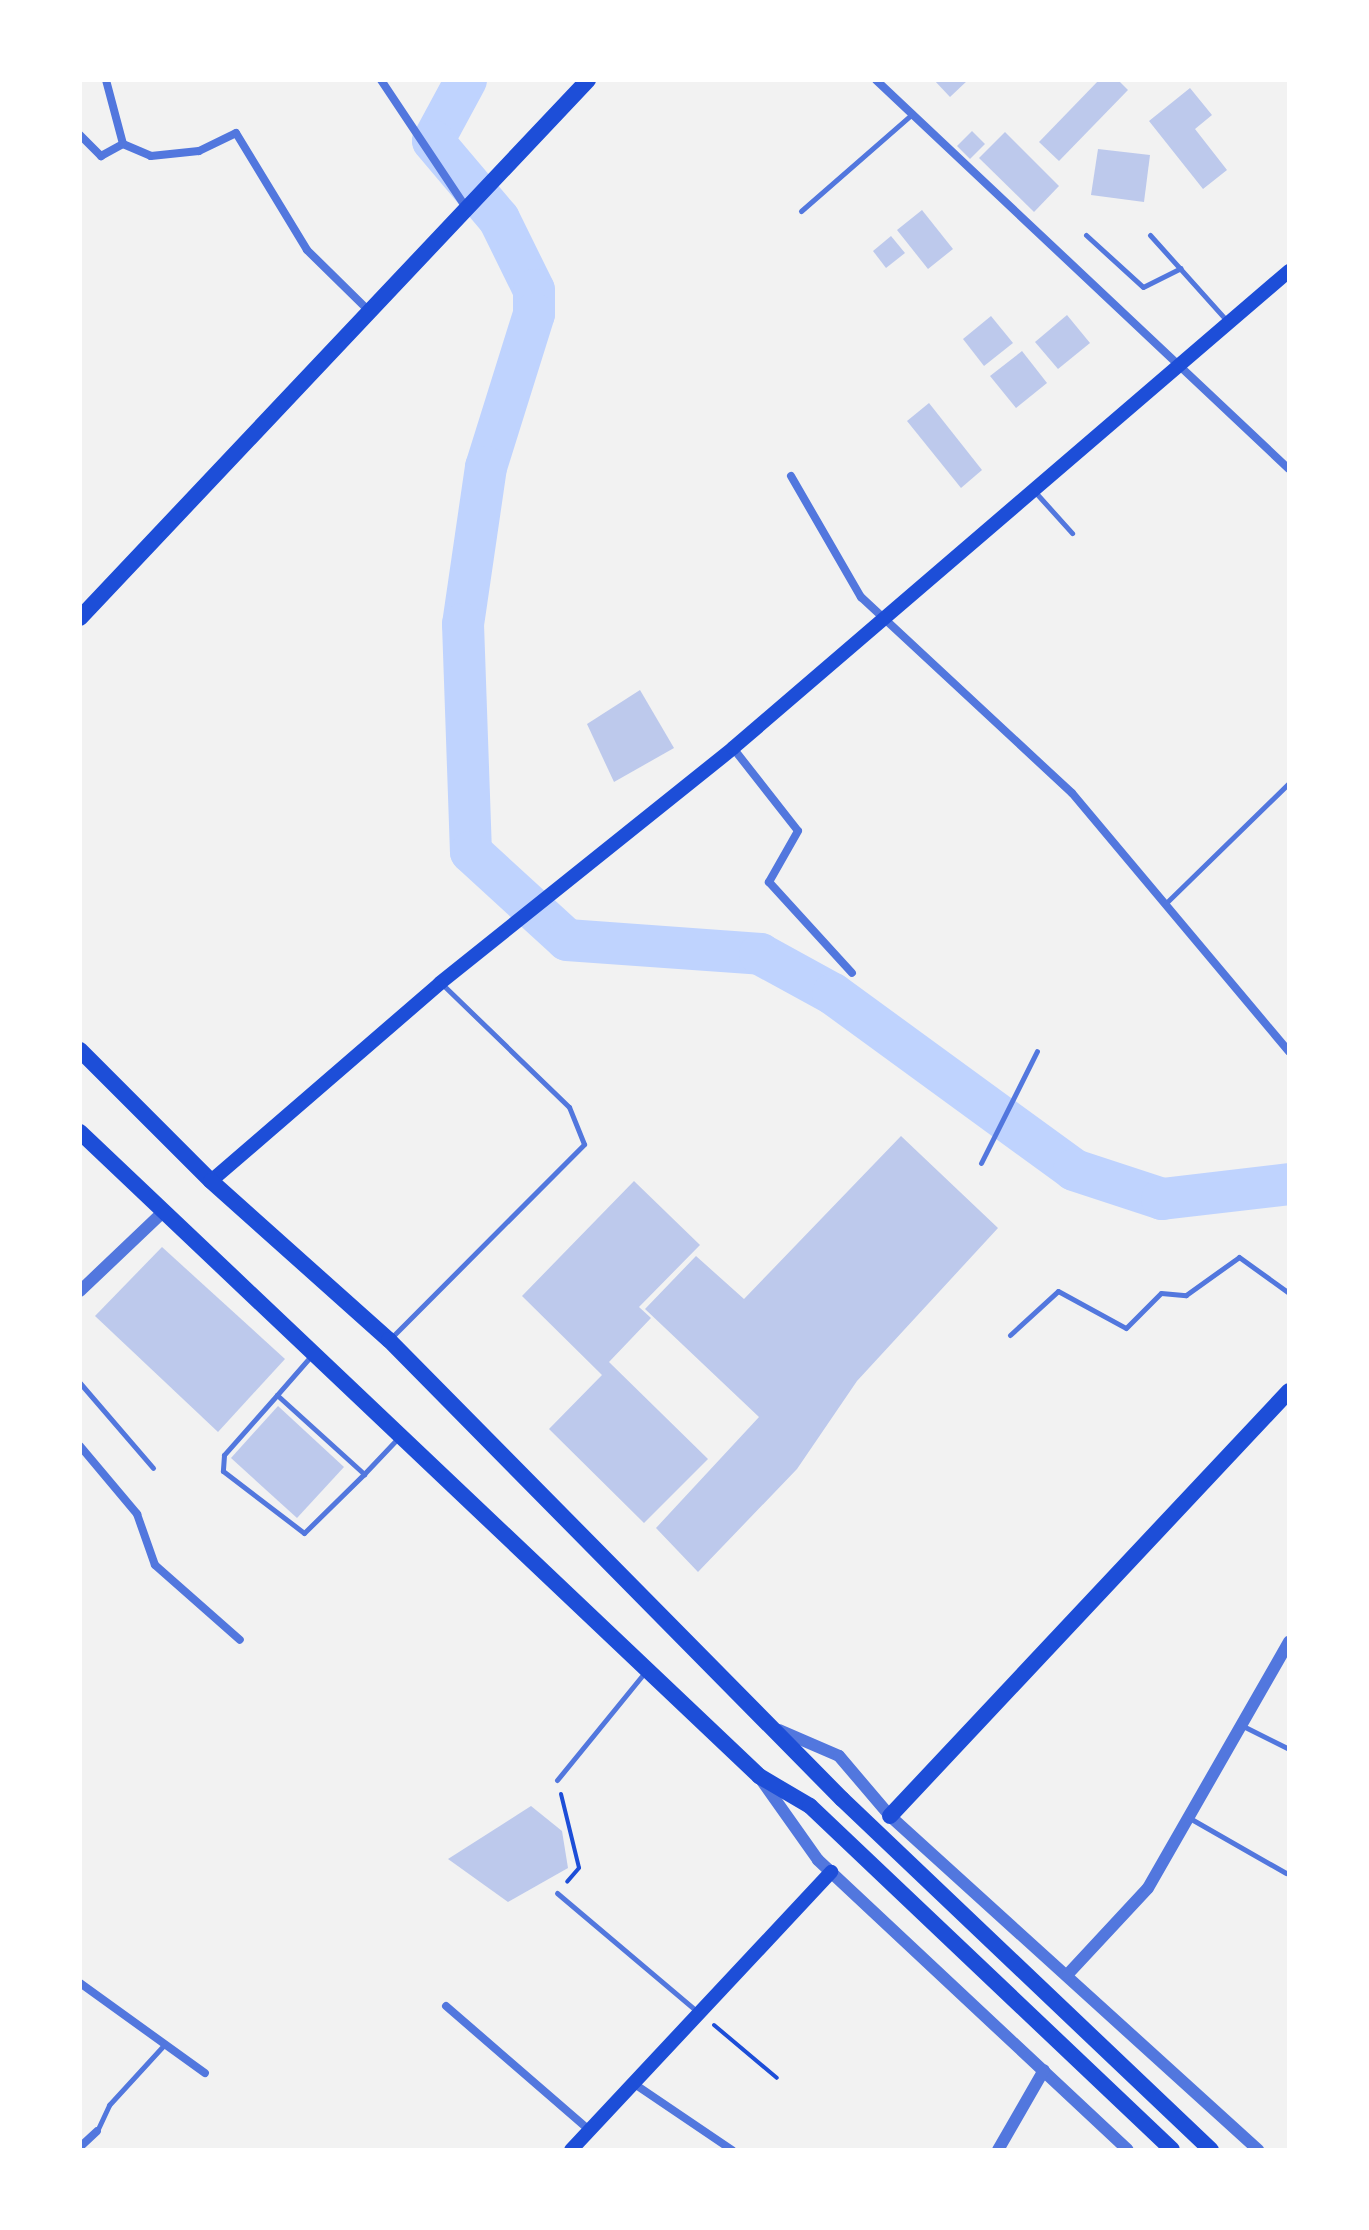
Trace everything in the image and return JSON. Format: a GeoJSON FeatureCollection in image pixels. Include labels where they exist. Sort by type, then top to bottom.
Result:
{"type":"FeatureCollection","features":[{"type":"Feature","properties":{"kind":"main road"},"geometry":{"type":"LineString","coordinates":[[80,618],[472,208],[588,80]]}},
{"type":"Feature","properties":{"kind":"main road"},"geometry":{"type":"LineString","coordinates":[[211,1181],[440,983],[733,748],[1181,367],[1289,271]]}},
{"type":"Feature","properties":{"kind":"main road"},"geometry":{"type":"LineString","coordinates":[[80,1050],[211,1181],[389,1340],[779,1730],[842,1799],[1211,2150]]}},
{"type":"Feature","properties":{"kind":"main road"},"geometry":{"type":"LineString","coordinates":[[80,1132],[759,1776],[810,1806],[1172,2150]]}},
{"type":"Feature","properties":{"kind":"main road"},"geometry":{"type":"LineString","coordinates":[[890,1816],[1289,1391]]}},
{"type":"Feature","properties":{"kind":"main road"},"geometry":{"type":"LineString","coordinates":[[571,2150],[831,1872]]}},
{"type":"Feature","properties":{"kind":"street"},"geometry":{"type":"LineString","coordinates":[[106,80],[123,144]]}},
{"type":"Feature","properties":{"kind":"street"},"geometry":{"type":"LineString","coordinates":[[381,80],[472,208]]}},
{"type":"Feature","properties":{"kind":"street"},"geometry":{"type":"LineString","coordinates":[[876,80],[910,116],[1289,469]]}},
{"type":"Feature","properties":{"kind":"street"},"geometry":{"type":"LineString","coordinates":[[123,144],[151,156],[187,153],[236,133],[307,250],[371,313]]}},
{"type":"Feature","properties":{"kind":"street"},"geometry":{"type":"LineString","coordinates":[[80,135],[101,156],[123,144]]}},
{"type":"Feature","properties":{"kind":"street"},"geometry":{"type":"LineString","coordinates":[[791,476],[843,570],[883,619],[1022,742],[1166,903],[1289,1052]]}},
{"type":"Feature","properties":{"kind":"street"},"geometry":{"type":"LineString","coordinates":[[733,748],[798,831],[769,882],[852,973]]}},
{"type":"Feature","properties":{"kind":"street"},"geometry":{"type":"LineString","coordinates":[[80,1291],[162,1213]]}},
{"type":"Feature","properties":{"kind":"street"},"geometry":{"type":"LineString","coordinates":[[80,1446],[137,1514],[155,1565],[240,1640]]}},
{"type":"Feature","properties":{"kind":"street"},"geometry":{"type":"LineString","coordinates":[[1068,1974],[1148,1888],[1193,1820],[1289,1642]]}},
{"type":"Feature","properties":{"kind":"street"},"geometry":{"type":"LineString","coordinates":[[779,1730],[839,1756],[890,1816],[1068,1974],[1258,2150]]}},
{"type":"Feature","properties":{"kind":"street"},"geometry":{"type":"LineString","coordinates":[[759,1776],[831,1872],[1128,2150]]}},
{"type":"Feature","properties":{"kind":"street"},"geometry":{"type":"LineString","coordinates":[[80,1983],[163,2046],[205,2073]]}},
{"type":"Feature","properties":{"kind":"street"},"geometry":{"type":"LineString","coordinates":[[446,2006],[589,2130]]}},
{"type":"Feature","properties":{"kind":"street"},"geometry":{"type":"LineString","coordinates":[[998,2150],[1044,2070]]}},
{"type":"Feature","properties":{"kind":"street"},"geometry":{"type":"LineString","coordinates":[[633,2083],[732,2150]]}},
{"type":"Feature","properties":{"kind":"street"},"geometry":{"type":"LineString","coordinates":[[80,2147],[97,2131]]}},
{"type":"Feature","properties":{"kind":"lane"},"geometry":{"type":"LineString","coordinates":[[801,211],[910,116]]}},
{"type":"Feature","properties":{"kind":"lane"},"geometry":{"type":"LineString","coordinates":[[1086,235],[1143,287],[1181,268]]}},
{"type":"Feature","properties":{"kind":"lane"},"geometry":{"type":"LineString","coordinates":[[1150,235],[1229,323]]}},
{"type":"Feature","properties":{"kind":"lane"},"geometry":{"type":"LineString","coordinates":[[1035,492],[1072,533]]}},
{"type":"Feature","properties":{"kind":"lane"},"geometry":{"type":"LineString","coordinates":[[1166,903],[1289,783]]}},
{"type":"Feature","properties":{"kind":"lane"},"geometry":{"type":"LineString","coordinates":[[389,1340],[584,1144],[569,1107],[440,983]]}},
{"type":"Feature","properties":{"kind":"lane"},"geometry":{"type":"LineString","coordinates":[[981,1163],[1019,1096],[1037,1051]]}},
{"type":"Feature","properties":{"kind":"lane"},"geometry":{"type":"LineString","coordinates":[[1010,1335],[1058,1291],[1126,1328],[1161,1293],[1186,1295],[1239,1257],[1289,1293]]}},
{"type":"Feature","properties":{"kind":"lane"},"geometry":{"type":"LineString","coordinates":[[314,1353],[224,1455],[223,1471],[304,1533],[401,1434]]}},
{"type":"Feature","properties":{"kind":"lane"},"geometry":{"type":"LineString","coordinates":[[80,1383],[153,1468]]}},
{"type":"Feature","properties":{"kind":"lane"},"geometry":{"type":"LineString","coordinates":[[277,1395],[364,1474]]}},
{"type":"Feature","properties":{"kind":"lane"},"geometry":{"type":"LineString","coordinates":[[557,1780],[648,1668]]}},
{"type":"Feature","properties":{"kind":"lane"},"geometry":{"type":"LineString","coordinates":[[1243,1726],[1289,1749]]}},
{"type":"Feature","properties":{"kind":"lane"},"geometry":{"type":"LineString","coordinates":[[1193,1820],[1286,1873]]}},
{"type":"Feature","properties":{"kind":"lane"},"geometry":{"type":"LineString","coordinates":[[557,1893],[699,2013]]}},
{"type":"Feature","properties":{"kind":"lane"},"geometry":{"type":"LineString","coordinates":[[97,2131],[109,2105],[163,2046]]}},
{"type":"Feature","properties":{"kind":"path"},"geometry":{"type":"LineString","coordinates":[[557,1780],[579,1868],[557,1893]]}},
{"type":"Feature","properties":{"kind":"path"},"geometry":{"type":"LineString","coordinates":[[699,2013],[777,2078]]}},
{"type":"Feature","properties":{"kind":"building"},"geometry":{"type":"Polygon","coordinates":[[[934,80],[968,80],[950,97],[934,80]]]}},
{"type":"Feature","properties":{"kind":"building"},"geometry":{"type":"Polygon","coordinates":[[[1099,80],[1118,80],[1128,90],[1059,161],[1039,142],[1099,80]]]}},
{"type":"Feature","properties":{"kind":"building"},"geometry":{"type":"Polygon","coordinates":[[[1190,88],[1212,115],[1195,129],[1227,170],[1203,189],[1149,121],[1190,88]]]}},
{"type":"Feature","properties":{"kind":"building"},"geometry":{"type":"Polygon","coordinates":[[[972,131],[985,144],[970,159],[957,146],[972,131]]]}},
{"type":"Feature","properties":{"kind":"building"},"geometry":{"type":"Polygon","coordinates":[[[1005,132],[1059,186],[1034,212],[979,158],[1005,132]]]}},
{"type":"Feature","properties":{"kind":"building"},"geometry":{"type":"Polygon","coordinates":[[[1098,149],[1150,155],[1144,202],[1091,195],[1098,149]]]}},
{"type":"Feature","properties":{"kind":"building"},"geometry":{"type":"Polygon","coordinates":[[[922,210],[953,249],[928,269],[897,230],[922,210]]]}},
{"type":"Feature","properties":{"kind":"building"},"geometry":{"type":"Polygon","coordinates":[[[891,236],[905,253],[886,268],[873,251],[891,236]]]}},
{"type":"Feature","properties":{"kind":"building"},"geometry":{"type":"Polygon","coordinates":[[[1067,315],[1090,343],[1058,369],[1035,342],[1067,315]]]}},
{"type":"Feature","properties":{"kind":"building"},"geometry":{"type":"Polygon","coordinates":[[[991,316],[1013,343],[984,366],[963,339],[991,316]]]}},
{"type":"Feature","properties":{"kind":"building"},"geometry":{"type":"Polygon","coordinates":[[[1022,351],[1047,383],[1016,408],[990,376],[1022,351]]]}},
{"type":"Feature","properties":{"kind":"building"},"geometry":{"type":"Polygon","coordinates":[[[929,403],[982,470],[961,488],[907,421],[929,403]]]}},
{"type":"Feature","properties":{"kind":"building"},"geometry":{"type":"Polygon","coordinates":[[[640,690],[674,748],[614,782],[587,724],[640,690]]]}},
{"type":"Feature","properties":{"kind":"building"},"geometry":{"type":"Polygon","coordinates":[[[901,1136],[998,1228],[857,1381],[797,1469],[698,1572],[656,1528],[759,1417],[645,1309],[696,1256],[744,1299],[901,1136]]]}},
{"type":"Feature","properties":{"kind":"building"},"geometry":{"type":"Polygon","coordinates":[[[634,1181],[700,1245],[639,1307],[651,1318],[609,1362],[708,1459],[644,1523],[549,1429],[602,1375],[522,1296],[634,1181]]]}},
{"type":"Feature","properties":{"kind":"building"},"geometry":{"type":"Polygon","coordinates":[[[162,1247],[285,1359],[218,1432],[95,1316],[162,1247]]]}},
{"type":"Feature","properties":{"kind":"building"},"geometry":{"type":"Polygon","coordinates":[[[278,1406],[344,1467],[297,1518],[231,1458],[278,1406]]]}},
{"type":"Feature","properties":{"kind":"building"},"geometry":{"type":"Polygon","coordinates":[[[531,1806],[562,1831],[568,1868],[508,1902],[448,1859],[531,1806]]]}},
{"type":"Feature","properties":{"kind":"waterway"},"geometry":{"type":"LineString","coordinates":[[466,80],[433,141],[499,219],[534,290],[534,314],[486,467],[463,624],[471,852],[567,940],[760,954],[833,994],[1074,1170],[1162,1199],[1289,1184]]}}]}
